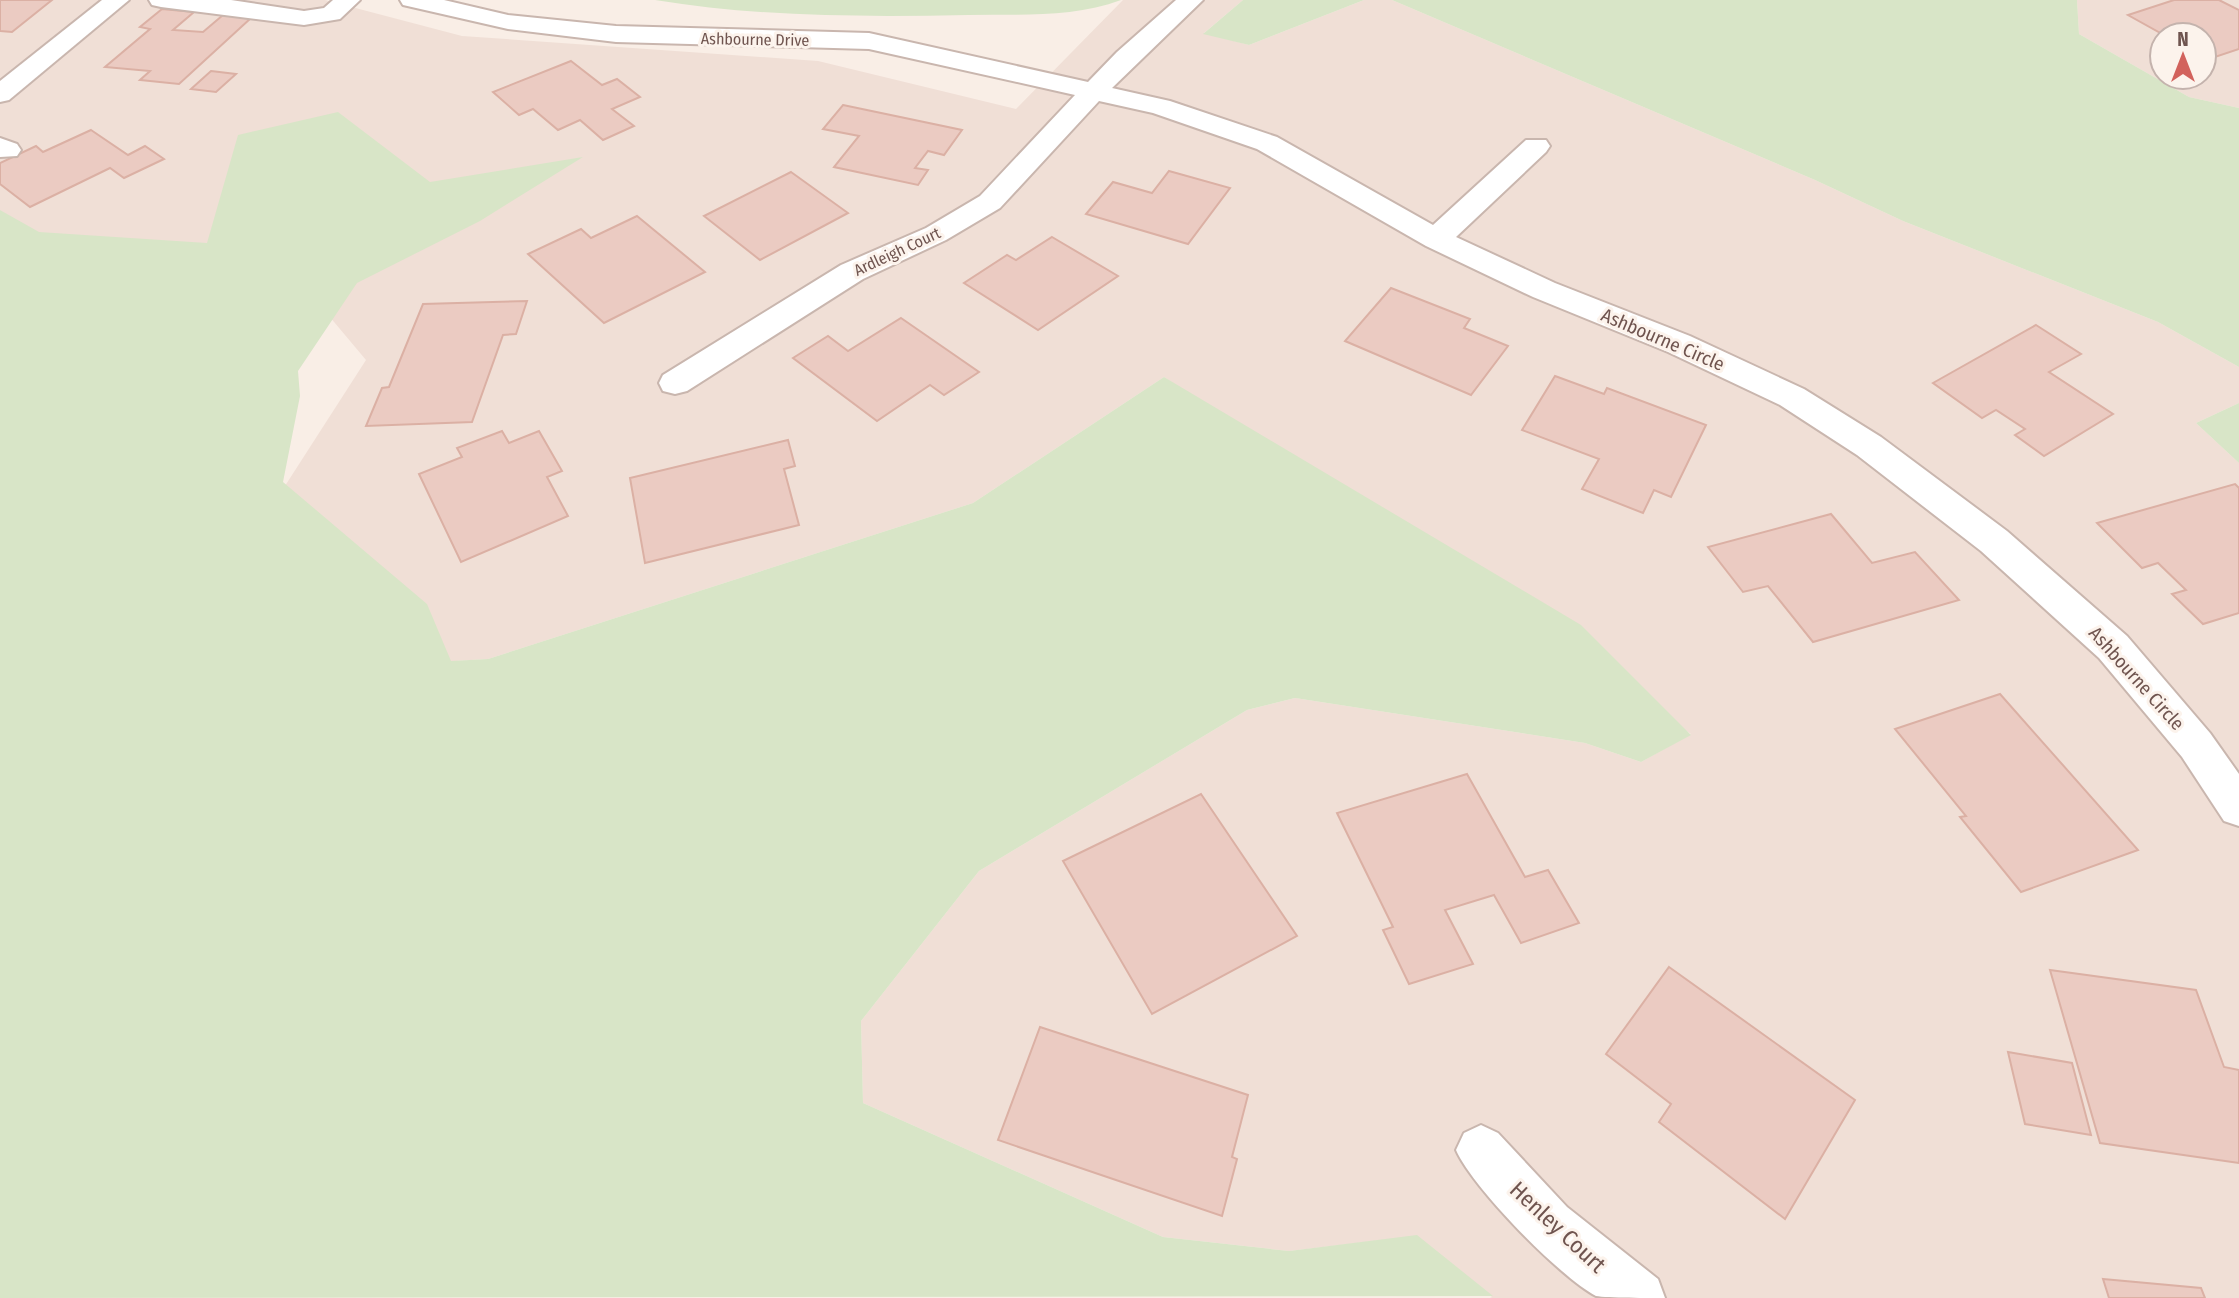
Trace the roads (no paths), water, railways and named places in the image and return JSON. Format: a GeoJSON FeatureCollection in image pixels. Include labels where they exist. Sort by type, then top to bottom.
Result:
{"type":"FeatureCollection","features":[{"type":"Feature","properties":{"kind":"street"},"geometry":{"type":"LineString","coordinates":[[0,94],[117,0]]}},
{"type":"Feature","properties":{"kind":"street"},"geometry":{"type":"LineString","coordinates":[[161,0],[266,10],[304,18],[331,13],[348,0]]}},
{"type":"Feature","properties":{"kind":"street","name":"Ashbourne Drive"},"geometry":{"type":"LineString","coordinates":[[412,0],[508,22],[617,34],[869,41],[1095,90]]}},
{"type":"Feature","properties":{"kind":"street"},"geometry":{"type":"LineString","coordinates":[[1095,90],[1144,40],[1191,0]]}},
{"type":"Feature","properties":{"kind":"street","name":"Ashbourne Circle"},"geometry":{"type":"LineString","coordinates":[[1095,90],[1194,117],[1267,143],[1436,239],[1544,290],[1679,344],[1792,397],[1869,446],[1994,541],[2113,647],[2196,745],[2239,808]]}},
{"type":"Feature","properties":{"kind":"street","name":"Ardleigh Court"},"geometry":{"type":"LineString","coordinates":[[675,383],[852,272],[936,234],[990,202],[1095,90]]}},
{"type":"Feature","properties":{"kind":"street"},"geometry":{"type":"LineString","coordinates":[[1436,239],[1536,146]]}},
{"type":"Feature","properties":{"kind":"street","name":"Henley Court"},"geometry":{"type":"LineString","coordinates":[[1481,1150],[1549,1225],[1639,1298]]}}]}
